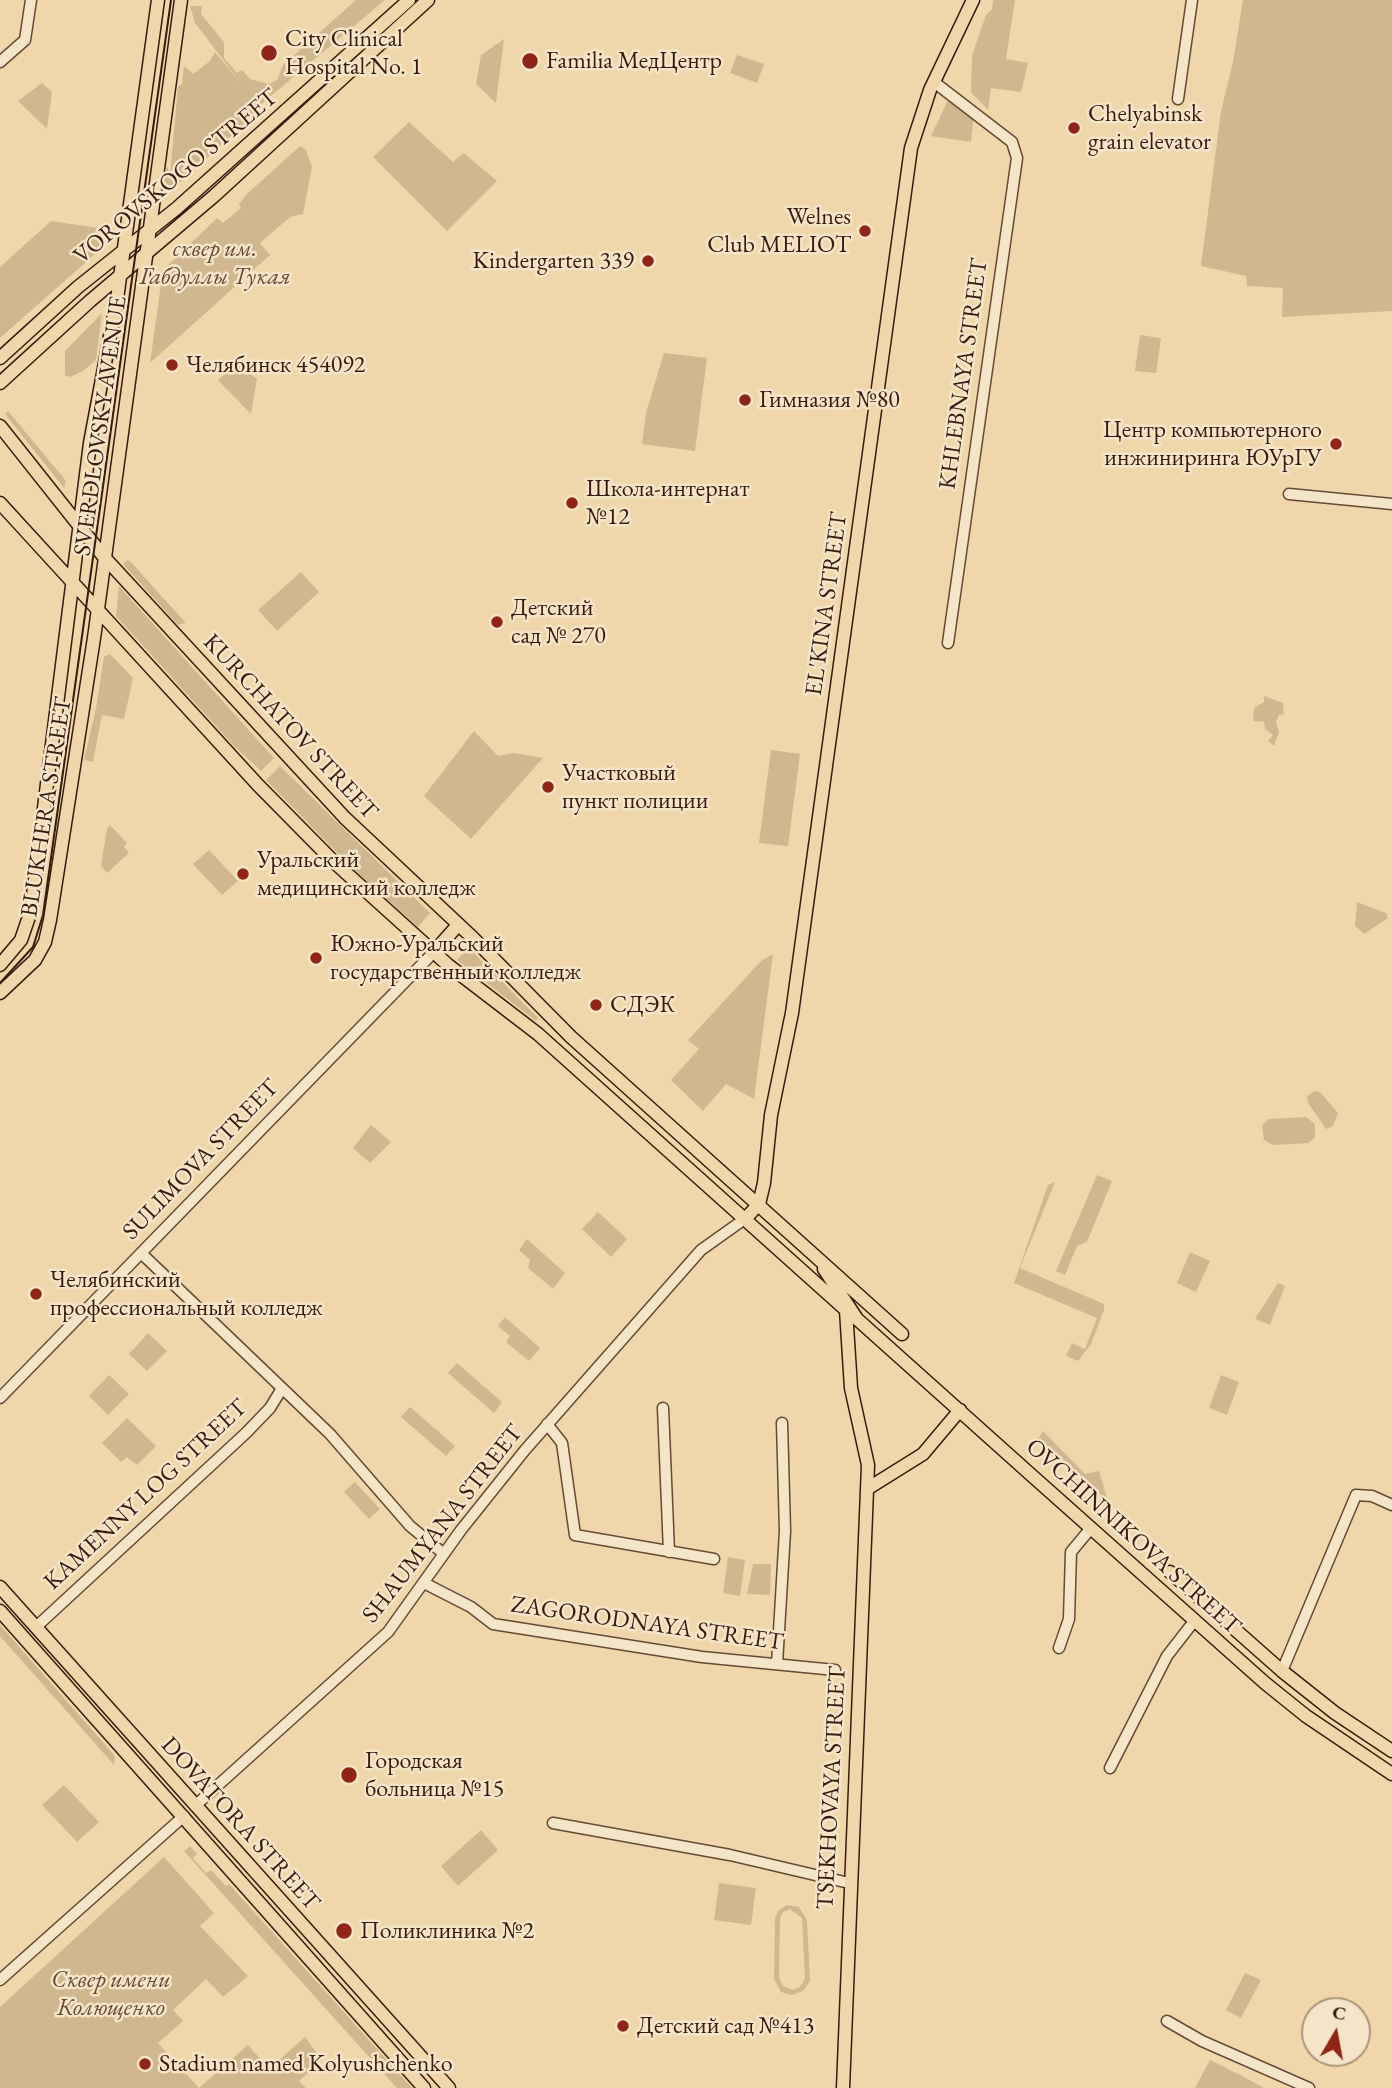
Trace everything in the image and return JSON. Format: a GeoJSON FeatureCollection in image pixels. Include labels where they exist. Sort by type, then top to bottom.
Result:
{"type":"FeatureCollection","features":[{"type":"Feature","properties":{"kind":"main road","name":"SVERDLOVSKY AVENUE"},"geometry":{"type":"LineString","coordinates":[[74,582],[90,443],[120,276],[158,0]]}},
{"type":"Feature","properties":{"kind":"main road","name":"SVERDLOVSKY AVENUE"},"geometry":{"type":"LineString","coordinates":[[97,609],[181,0]]}},
{"type":"Feature","properties":{"kind":"main road","name":"VOROVSKOGO STREET"},"geometry":{"type":"LineString","coordinates":[[0,358],[78,287],[148,234],[409,0]]}},
{"type":"Feature","properties":{"kind":"main road","name":"VOROVSKOGO STREET"},"geometry":{"type":"LineString","coordinates":[[0,383],[120,276],[145,258],[428,0]]}},
{"type":"Feature","properties":{"kind":"main road","name":"EL'KINA STREET"},"geometry":{"type":"LineString","coordinates":[[759,1204],[771,1115],[792,1013],[911,148],[935,80],[973,0]]}},
{"type":"Feature","properties":{"kind":"main road","name":"KURCHATOV STREET"},"geometry":{"type":"LineString","coordinates":[[0,426],[104,557],[307,779],[570,1037],[759,1204]]}},
{"type":"Feature","properties":{"kind":"main road"},"geometry":{"type":"LineString","coordinates":[[0,503],[296,824],[433,953],[538,1034],[746,1218],[759,1204],[902,1334]]}},
{"type":"Feature","properties":{"kind":"main road","name":"BLUKHERA STREET"},"geometry":{"type":"LineString","coordinates":[[0,965],[21,940],[31,911],[74,582]]}},
{"type":"Feature","properties":{"kind":"main road","name":"BLUKHERA STREET"},"geometry":{"type":"LineString","coordinates":[[0,993],[35,960],[48,931],[97,609]]}},
{"type":"Feature","properties":{"kind":"main road"},"geometry":{"type":"LineString","coordinates":[[433,953],[458,925]]}},
{"type":"Feature","properties":{"kind":"main road","name":"TSEKHOVAYA STREET"},"geometry":{"type":"LineString","coordinates":[[746,1218],[846,1310],[851,1388],[866,1451],[867,1489],[849,1883],[843,2088]]}},
{"type":"Feature","properties":{"kind":"main road","name":"OVCHINNIKOVA STREET"},"geometry":{"type":"LineString","coordinates":[[815,1255],[857,1319],[1306,1716],[1392,1774]]}},
{"type":"Feature","properties":{"kind":"main road"},"geometry":{"type":"LineString","coordinates":[[867,1489],[923,1454],[960,1410]]}},
{"type":"Feature","properties":{"kind":"main road","name":"OVCHINNIKOVA STREET"},"geometry":{"type":"LineString","coordinates":[[1170,1572],[1282,1671],[1335,1713],[1392,1751]]}},
{"type":"Feature","properties":{"kind":"main road","name":"DOVATORA STREET"},"geometry":{"type":"LineString","coordinates":[[0,1587],[449,2088]]}},
{"type":"Feature","properties":{"kind":"main road","name":"DOVATORA STREET"},"geometry":{"type":"LineString","coordinates":[[0,1611],[425,2088]]}},
{"type":"Feature","properties":{"kind":"main road","name":"SHAUMYANA STREET"},"geometry":{"type":"LineString","coordinates":[[184,1816],[196,1805]]}},
{"type":"Feature","properties":{"kind":"street"},"geometry":{"type":"LineString","coordinates":[[0,62],[25,40],[31,0]]}},
{"type":"Feature","properties":{"kind":"street"},"geometry":{"type":"LineString","coordinates":[[1178,99],[1192,0]]}},
{"type":"Feature","properties":{"kind":"street","name":"KHLEBNAYA STREET"},"geometry":{"type":"LineString","coordinates":[[935,80],[971,102],[1012,142],[1017,158],[948,643]]}},
{"type":"Feature","properties":{"kind":"street"},"geometry":{"type":"LineString","coordinates":[[1289,494],[1392,505]]}},
{"type":"Feature","properties":{"kind":"street","name":"SULIMOVA STREET"},"geometry":{"type":"LineString","coordinates":[[0,1398],[433,953]]}},
{"type":"Feature","properties":{"kind":"street","name":"SHAUMYANA STREET"},"geometry":{"type":"LineString","coordinates":[[196,1805],[388,1632],[443,1554],[547,1424],[701,1250],[746,1218]]}},
{"type":"Feature","properties":{"kind":"street"},"geometry":{"type":"LineString","coordinates":[[141,1253],[281,1390],[330,1434],[410,1525],[443,1554]]}},
{"type":"Feature","properties":{"kind":"street","name":"KAMENNY LOG STREET"},"geometry":{"type":"LineString","coordinates":[[36,1627],[246,1433],[270,1408],[281,1390]]}},
{"type":"Feature","properties":{"kind":"street"},"geometry":{"type":"LineString","coordinates":[[663,1408],[669,1552]]}},
{"type":"Feature","properties":{"kind":"street"},"geometry":{"type":"LineString","coordinates":[[777,1664],[785,1531],[782,1423]]}},
{"type":"Feature","properties":{"kind":"street"},"geometry":{"type":"LineString","coordinates":[[547,1424],[562,1443],[575,1535],[714,1559]]}},
{"type":"Feature","properties":{"kind":"street"},"geometry":{"type":"LineString","coordinates":[[1282,1671],[1356,1495],[1373,1496],[1392,1505]]}},
{"type":"Feature","properties":{"kind":"street"},"geometry":{"type":"LineString","coordinates":[[1059,1648],[1069,1619],[1070,1552],[1091,1528]]}},
{"type":"Feature","properties":{"kind":"street","name":"ZAGORODNAYA STREET"},"geometry":{"type":"LineString","coordinates":[[424,1583],[471,1606],[493,1624],[691,1655],[835,1670]]}},
{"type":"Feature","properties":{"kind":"street"},"geometry":{"type":"LineString","coordinates":[[1110,1768],[1167,1656],[1195,1620]]}},
{"type":"Feature","properties":{"kind":"street","name":"SHAUMYANA STREET"},"geometry":{"type":"LineString","coordinates":[[0,1980],[184,1816]]}},
{"type":"Feature","properties":{"kind":"street"},"geometry":{"type":"LineString","coordinates":[[553,1823],[730,1855],[849,1883]]}},
{"type":"Feature","properties":{"kind":"street"},"geometry":{"type":"LineString","coordinates":[[1167,2021],[1202,2041],[1309,2088]]}},
{"type":"Feature","properties":{"kind":"green space"},"geometry":{"type":"Polygon","coordinates":[[[356,0],[385,0],[259,106],[246,120],[249,120],[175,187],[174,183],[168,188],[163,185],[167,166],[170,174],[178,87],[182,84],[184,66],[193,74],[210,61],[215,52],[241,83],[195,23],[190,6],[202,6],[201,14],[224,42],[224,58],[237,73],[242,70],[250,79],[269,84],[277,80],[283,65],[356,0]]]}},
{"type":"Feature","properties":{"kind":"green space"},"geometry":{"type":"Polygon","coordinates":[[[993,0],[1015,0],[1006,59],[1028,63],[1021,92],[991,88],[988,110],[971,92],[972,55],[986,15],[992,9],[993,0]]]}},
{"type":"Feature","properties":{"kind":"green space"},"geometry":{"type":"Polygon","coordinates":[[[1243,0],[1392,0],[1392,311],[1282,317],[1283,288],[1247,286],[1246,276],[1201,266],[1221,111],[1233,62],[1243,0]]]}},
{"type":"Feature","properties":{"kind":"green space"},"geometry":{"type":"Polygon","coordinates":[[[504,39],[496,103],[476,84],[481,55],[504,39]]]}},
{"type":"Feature","properties":{"kind":"green space"},"geometry":{"type":"Polygon","coordinates":[[[737,55],[764,64],[757,83],[730,73],[737,55]]]}},
{"type":"Feature","properties":{"kind":"green space"},"geometry":{"type":"Polygon","coordinates":[[[42,83],[52,92],[47,129],[18,101],[42,83]]]}},
{"type":"Feature","properties":{"kind":"green space"},"geometry":{"type":"Polygon","coordinates":[[[948,100],[974,115],[971,142],[931,136],[948,100]]]}},
{"type":"Feature","properties":{"kind":"green space"},"geometry":{"type":"Polygon","coordinates":[[[409,122],[453,162],[464,153],[497,181],[447,231],[373,157],[409,122]]]}},
{"type":"Feature","properties":{"kind":"green space","name":"сквер им. Габдуллы Тукая"},"geometry":{"type":"Polygon","coordinates":[[[300,146],[306,150],[312,167],[303,214],[290,217],[260,243],[270,255],[150,363],[163,270],[217,218],[223,223],[241,208],[239,204],[247,194],[300,146]]]}},
{"type":"Feature","properties":{"kind":"green space"},"geometry":{"type":"Polygon","coordinates":[[[51,221],[99,228],[111,240],[0,338],[0,267],[51,221]]]}},
{"type":"Feature","properties":{"kind":"green space"},"geometry":{"type":"Polygon","coordinates":[[[102,313],[96,360],[83,371],[70,377],[65,375],[65,351],[102,313]]]}},
{"type":"Feature","properties":{"kind":"green space"},"geometry":{"type":"Polygon","coordinates":[[[1140,335],[1161,338],[1156,373],[1135,371],[1140,335]]]}},
{"type":"Feature","properties":{"kind":"green space"},"geometry":{"type":"Polygon","coordinates":[[[664,353],[707,358],[695,451],[642,444],[646,413],[664,353]]]}},
{"type":"Feature","properties":{"kind":"green space"},"geometry":{"type":"Polygon","coordinates":[[[237,364],[257,379],[251,414],[218,380],[237,364]]]}},
{"type":"Feature","properties":{"kind":"green space"},"geometry":{"type":"Polygon","coordinates":[[[8,411],[66,481],[64,488],[5,414],[8,411]]]}},
{"type":"Feature","properties":{"kind":"green space"},"geometry":{"type":"Polygon","coordinates":[[[127,560],[185,623],[178,625],[123,564],[127,560]]]}},
{"type":"Feature","properties":{"kind":"green space"},"geometry":{"type":"Polygon","coordinates":[[[301,572],[319,592],[277,631],[258,610],[301,572]]]}},
{"type":"Feature","properties":{"kind":"green space"},"geometry":{"type":"Polygon","coordinates":[[[119,586],[274,758],[261,771],[234,746],[116,616],[119,586]]]}},
{"type":"Feature","properties":{"kind":"green space"},"geometry":{"type":"Polygon","coordinates":[[[110,654],[133,678],[124,719],[102,715],[93,762],[84,760],[104,657],[110,654]]]}},
{"type":"Feature","properties":{"kind":"green space"},"geometry":{"type":"Polygon","coordinates":[[[1264,696],[1283,703],[1284,714],[1279,715],[1276,722],[1279,732],[1274,746],[1268,741],[1273,735],[1265,729],[1264,722],[1253,721],[1254,708],[1264,702],[1264,696]]]}},
{"type":"Feature","properties":{"kind":"green space"},"geometry":{"type":"Polygon","coordinates":[[[474,731],[498,756],[514,753],[543,758],[471,839],[424,796],[474,731]]]}},
{"type":"Feature","properties":{"kind":"green space"},"geometry":{"type":"Polygon","coordinates":[[[771,750],[800,754],[788,846],[759,843],[771,750]]]}},
{"type":"Feature","properties":{"kind":"green space"},"geometry":{"type":"Polygon","coordinates":[[[280,766],[430,913],[418,927],[350,866],[266,780],[280,766]]]}},
{"type":"Feature","properties":{"kind":"green space"},"geometry":{"type":"Polygon","coordinates":[[[110,825],[127,843],[124,847],[129,853],[107,873],[101,866],[107,828],[110,825]]]}},
{"type":"Feature","properties":{"kind":"green space"},"geometry":{"type":"Polygon","coordinates":[[[209,850],[238,881],[222,895],[193,864],[209,850]]]}},
{"type":"Feature","properties":{"kind":"green space"},"geometry":{"type":"Polygon","coordinates":[[[1357,902],[1386,913],[1388,918],[1364,934],[1355,926],[1357,902]]]}},
{"type":"Feature","properties":{"kind":"green space"},"geometry":{"type":"Polygon","coordinates":[[[468,947],[538,1018],[536,1021],[457,960],[468,947]]]}},
{"type":"Feature","properties":{"kind":"green space"},"geometry":{"type":"Polygon","coordinates":[[[773,954],[754,1099],[726,1084],[703,1111],[671,1080],[699,1049],[688,1040],[761,961],[773,954]]]}},
{"type":"Feature","properties":{"kind":"green space"},"geometry":{"type":"Polygon","coordinates":[[[1315,1091],[1320,1092],[1338,1113],[1333,1126],[1326,1129],[1308,1103],[1307,1096],[1315,1091]]]}},
{"type":"Feature","properties":{"kind":"green space"},"geometry":{"type":"Polygon","coordinates":[[[1306,1117],[1315,1124],[1315,1137],[1309,1143],[1273,1145],[1264,1140],[1262,1126],[1268,1119],[1306,1117]]]}},
{"type":"Feature","properties":{"kind":"green space"},"geometry":{"type":"Polygon","coordinates":[[[371,1125],[391,1142],[370,1163],[353,1148],[371,1125]]]}},
{"type":"Feature","properties":{"kind":"green space"},"geometry":{"type":"Polygon","coordinates":[[[1097,1175],[1112,1181],[1087,1242],[1077,1246],[1065,1275],[1056,1271],[1097,1175]]]}},
{"type":"Feature","properties":{"kind":"green space"},"geometry":{"type":"Polygon","coordinates":[[[1055,1182],[1020,1268],[1104,1304],[1091,1344],[1078,1361],[1066,1356],[1072,1343],[1085,1349],[1097,1318],[1014,1283],[1048,1185],[1055,1182]]]}},
{"type":"Feature","properties":{"kind":"green space"},"geometry":{"type":"Polygon","coordinates":[[[598,1212],[627,1239],[611,1257],[582,1229],[598,1212]]]}},
{"type":"Feature","properties":{"kind":"green space"},"geometry":{"type":"Polygon","coordinates":[[[527,1239],[565,1273],[553,1289],[528,1268],[530,1260],[519,1250],[527,1239]]]}},
{"type":"Feature","properties":{"kind":"green space"},"geometry":{"type":"Polygon","coordinates":[[[1190,1252],[1210,1261],[1196,1292],[1177,1283],[1190,1252]]]}},
{"type":"Feature","properties":{"kind":"green space"},"geometry":{"type":"Polygon","coordinates":[[[1278,1283],[1285,1286],[1270,1325],[1255,1319],[1278,1283]]]}},
{"type":"Feature","properties":{"kind":"green space"},"geometry":{"type":"Polygon","coordinates":[[[505,1317],[540,1348],[529,1361],[506,1342],[510,1336],[498,1326],[505,1317]]]}},
{"type":"Feature","properties":{"kind":"green space"},"geometry":{"type":"Polygon","coordinates":[[[148,1333],[167,1351],[147,1371],[129,1354],[148,1333]]]}},
{"type":"Feature","properties":{"kind":"green space"},"geometry":{"type":"Polygon","coordinates":[[[457,1363],[502,1402],[494,1413],[448,1373],[457,1363]]]}},
{"type":"Feature","properties":{"kind":"green space"},"geometry":{"type":"Polygon","coordinates":[[[109,1375],[129,1394],[108,1415],[89,1396],[109,1375]]]}},
{"type":"Feature","properties":{"kind":"green space"},"geometry":{"type":"Polygon","coordinates":[[[1221,1375],[1239,1382],[1227,1415],[1209,1408],[1221,1375]]]}},
{"type":"Feature","properties":{"kind":"green space"},"geometry":{"type":"Polygon","coordinates":[[[410,1407],[455,1446],[446,1456],[401,1417],[410,1407]]]}},
{"type":"Feature","properties":{"kind":"green space"},"geometry":{"type":"Polygon","coordinates":[[[127,1418],[156,1446],[137,1465],[127,1457],[121,1462],[102,1443],[127,1418]]]}},
{"type":"Feature","properties":{"kind":"green space"},"geometry":{"type":"Polygon","coordinates":[[[1043,1431],[1085,1474],[1099,1471],[1108,1501],[1038,1439],[1043,1431]]]}},
{"type":"Feature","properties":{"kind":"green space"},"geometry":{"type":"Polygon","coordinates":[[[355,1482],[380,1509],[369,1519],[344,1492],[355,1482]]]}},
{"type":"Feature","properties":{"kind":"green space"},"geometry":{"type":"Polygon","coordinates":[[[728,1557],[745,1560],[740,1596],[723,1593],[728,1557]]]}},
{"type":"Feature","properties":{"kind":"green space"},"geometry":{"type":"Polygon","coordinates":[[[753,1564],[771,1564],[770,1595],[747,1594],[753,1564]]]}},
{"type":"Feature","properties":{"kind":"green space"},"geometry":{"type":"Polygon","coordinates":[[[0,1625],[115,1756],[114,1765],[0,1636],[0,1625]]]}},
{"type":"Feature","properties":{"kind":"green space"},"geometry":{"type":"Polygon","coordinates":[[[64,1785],[99,1822],[77,1842],[42,1805],[64,1785]]]}},
{"type":"Feature","properties":{"kind":"green space"},"geometry":{"type":"Polygon","coordinates":[[[481,1830],[498,1850],[458,1886],[441,1866],[481,1830]]]}},
{"type":"Feature","properties":{"kind":"green space"},"geometry":{"type":"Polygon","coordinates":[[[190,1846],[197,1854],[193,1858],[206,1873],[211,1870],[226,1886],[229,1884],[412,2088],[397,2088],[184,1851],[190,1846]]]}},
{"type":"Feature","properties":{"kind":"green space","name":"Сквер имени Колющенко"},"geometry":{"type":"Polygon","coordinates":[[[164,1857],[214,1913],[200,1926],[248,1976],[223,1997],[206,1979],[173,2010],[183,2021],[158,2043],[199,2088],[0,2088],[0,2007],[164,1857]]]}},
{"type":"Feature","properties":{"kind":"green space"},"geometry":{"type":"Polygon","coordinates":[[[719,1883],[756,1888],[751,1925],[714,1920],[719,1883]]]}},
{"type":"Feature","properties":{"kind":"green space"},"geometry":{"type":"Polygon","coordinates":[[[787,1905],[799,1907],[807,1920],[810,1981],[803,1991],[792,1995],[781,1992],[774,1979],[775,1919],[778,1911],[787,1905]],[[790,1909],[783,1912],[780,1919],[779,1977],[783,1986],[792,1990],[800,1987],[805,1978],[802,1918],[790,1909]]]}},
{"type":"Feature","properties":{"kind":"green space"},"geometry":{"type":"Polygon","coordinates":[[[1245,1973],[1261,1980],[1241,2018],[1226,2010],[1245,1973]]]}},
{"type":"Feature","properties":{"kind":"green space"},"geometry":{"type":"Polygon","coordinates":[[[305,2037],[322,2060],[299,2081],[306,2088],[199,2088],[248,2045],[269,2069],[305,2037]]]}},
{"type":"Feature","properties":{"kind":"green space"},"geometry":{"type":"Polygon","coordinates":[[[1210,2060],[1248,2079],[1264,2088],[1195,2088],[1210,2060]]]}},
{"type":"Feature","properties":{"kind":"tram line"},"geometry":{"type":"LineString","coordinates":[[0,983],[33,947],[43,915],[171,0]]}},
{"type":"Feature","properties":{"kind":"place","name":"City Clinical Hospital No. 1"},"geometry":{"type":"Point","coordinates":[269,53]}},
{"type":"Feature","properties":{"kind":"place","name":"Familia МедЦентр"},"geometry":{"type":"Point","coordinates":[530,61]}},
{"type":"Feature","properties":{"kind":"place","name":"Chelyabinsk grain elevator"},"geometry":{"type":"Point","coordinates":[1074,128]}},
{"type":"Feature","properties":{"kind":"place","name":"Welnes Club MELIOT"},"geometry":{"type":"Point","coordinates":[865,231]}},
{"type":"Feature","properties":{"kind":"place","name":"Kindergarten 339"},"geometry":{"type":"Point","coordinates":[648,261]}},
{"type":"Feature","properties":{"kind":"place","name":"Челябинск 454092"},"geometry":{"type":"Point","coordinates":[172,365]}},
{"type":"Feature","properties":{"kind":"place","name":"Гимназия №80"},"geometry":{"type":"Point","coordinates":[745,400]}},
{"type":"Feature","properties":{"kind":"place","name":"Центр компьютерного инжиниринга ЮУрГУ"},"geometry":{"type":"Point","coordinates":[1336,444]}},
{"type":"Feature","properties":{"kind":"place","name":"Школа-интернат №12"},"geometry":{"type":"Point","coordinates":[572,503]}},
{"type":"Feature","properties":{"kind":"place","name":"Детский сад № 270"},"geometry":{"type":"Point","coordinates":[497,622]}},
{"type":"Feature","properties":{"kind":"place","name":"Участковый пункт полиции"},"geometry":{"type":"Point","coordinates":[548,787]}},
{"type":"Feature","properties":{"kind":"place","name":"Уральский медицинский колледж"},"geometry":{"type":"Point","coordinates":[243,874]}},
{"type":"Feature","properties":{"kind":"place","name":"Южно-Уральский государственный колледж"},"geometry":{"type":"Point","coordinates":[316,958]}},
{"type":"Feature","properties":{"kind":"place","name":"СДЭК"},"geometry":{"type":"Point","coordinates":[596,1005]}},
{"type":"Feature","properties":{"kind":"place","name":"Челябинский профессиональный колледж"},"geometry":{"type":"Point","coordinates":[36,1294]}},
{"type":"Feature","properties":{"kind":"place","name":"Городская больница №15"},"geometry":{"type":"Point","coordinates":[349,1775]}},
{"type":"Feature","properties":{"kind":"place","name":"Поликлиника №2"},"geometry":{"type":"Point","coordinates":[344,1931]}},
{"type":"Feature","properties":{"kind":"place","name":"Детский сад №413"},"geometry":{"type":"Point","coordinates":[623,2026]}},
{"type":"Feature","properties":{"kind":"place","name":"Stadium named Kolyushchenko"},"geometry":{"type":"Point","coordinates":[145,2064]}}]}
